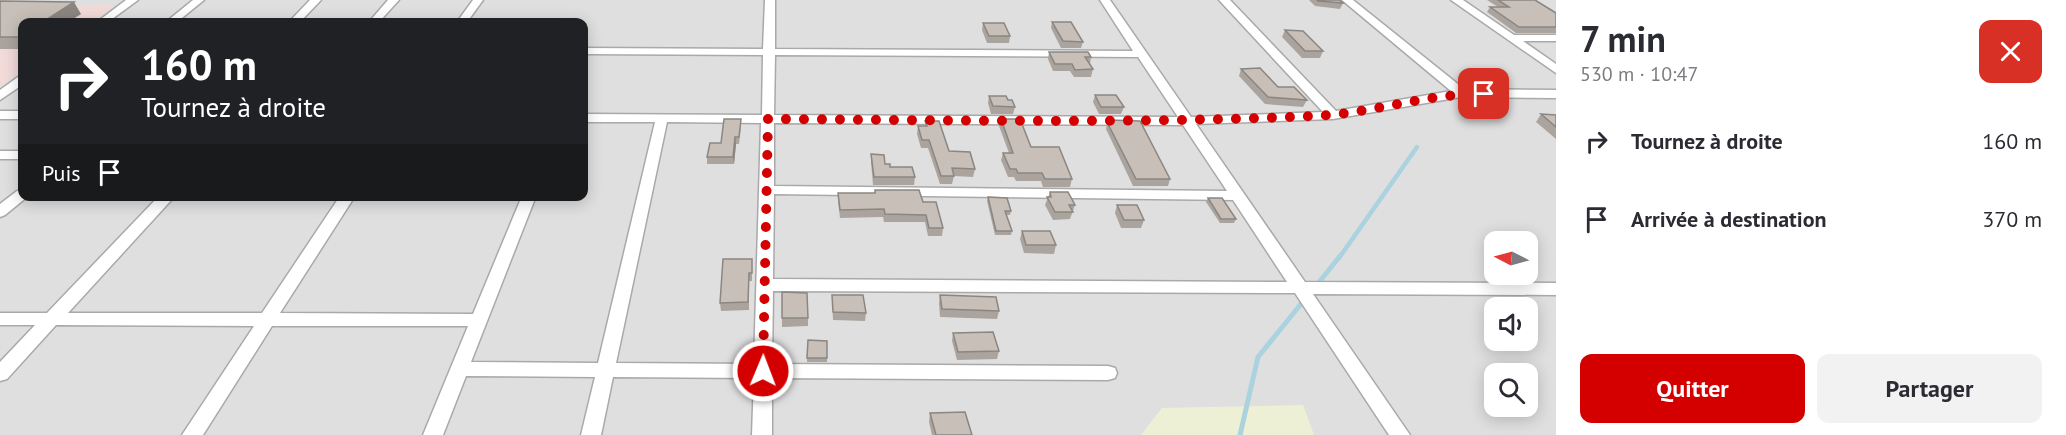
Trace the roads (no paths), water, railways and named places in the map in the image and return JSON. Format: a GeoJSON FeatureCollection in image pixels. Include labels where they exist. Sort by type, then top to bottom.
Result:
{"type":"FeatureCollection","features":[{"type":"Feature","properties":{"kind":"street"},"geometry":{"type":"LineString","coordinates":[[108,18],[133,0]]}},
{"type":"Feature","properties":{"kind":"street"},"geometry":{"type":"LineString","coordinates":[[176,18],[199,0]]}},
{"type":"Feature","properties":{"kind":"street"},"geometry":{"type":"LineString","coordinates":[[298,18],[316,0]]}},
{"type":"Feature","properties":{"kind":"street"},"geometry":{"type":"LineString","coordinates":[[378,18],[394,0]]}},
{"type":"Feature","properties":{"kind":"street"},"geometry":{"type":"LineString","coordinates":[[465,18],[478,0]]}},
{"type":"Feature","properties":{"kind":"street"},"geometry":{"type":"LineString","coordinates":[[762,435],[770,0]]}},
{"type":"Feature","properties":{"kind":"street"},"geometry":{"type":"LineString","coordinates":[[1105,0],[1400,435]]}},
{"type":"Feature","properties":{"kind":"street"},"geometry":{"type":"LineString","coordinates":[[1224,0],[1332,115]]}},
{"type":"Feature","properties":{"kind":"street"},"geometry":{"type":"LineString","coordinates":[[1347,0],[1461,93]]}},
{"type":"Feature","properties":{"kind":"street"},"geometry":{"type":"LineString","coordinates":[[1456,0],[1556,69]]}},
{"type":"Feature","properties":{"kind":"street"},"geometry":{"type":"LineString","coordinates":[[1511,38],[1556,38]]}},
{"type":"Feature","properties":{"kind":"street"},"geometry":{"type":"LineString","coordinates":[[588,51],[1142,54]]}},
{"type":"Feature","properties":{"kind":"street"},"geometry":{"type":"LineString","coordinates":[[0,96],[18,83]]}},
{"type":"Feature","properties":{"kind":"street"},"geometry":{"type":"LineString","coordinates":[[588,118],[1187,121],[1332,115],[1461,93],[1556,94]]}},
{"type":"Feature","properties":{"kind":"street"},"geometry":{"type":"LineString","coordinates":[[0,115],[18,115]]}},
{"type":"Feature","properties":{"kind":"street"},"geometry":{"type":"LineString","coordinates":[[591,435],[662,118]]}},
{"type":"Feature","properties":{"kind":"street"},"geometry":{"type":"LineString","coordinates":[[0,155],[18,155]]}},
{"type":"Feature","properties":{"kind":"street"},"geometry":{"type":"LineString","coordinates":[[767,190],[1238,196]]}},
{"type":"Feature","properties":{"kind":"street"},"geometry":{"type":"LineString","coordinates":[[0,212],[18,197]]}},
{"type":"Feature","properties":{"kind":"street"},"geometry":{"type":"LineString","coordinates":[[0,374],[163,201]]}},
{"type":"Feature","properties":{"kind":"street"},"geometry":{"type":"LineString","coordinates":[[192,435],[345,201]]}},
{"type":"Feature","properties":{"kind":"street"},"geometry":{"type":"LineString","coordinates":[[432,435],[527,201]]}},
{"type":"Feature","properties":{"kind":"street"},"geometry":{"type":"LineString","coordinates":[[765,285],[1556,289]]}},
{"type":"Feature","properties":{"kind":"street"},"geometry":{"type":"LineString","coordinates":[[0,319],[479,320]]}},
{"type":"Feature","properties":{"kind":"street"},"geometry":{"type":"LineString","coordinates":[[459,369],[1108,373]]}},
{"type":"Feature","properties":{"kind":"waterway"},"geometry":{"type":"LineString","coordinates":[[1339,258],[1417,147]]}},
{"type":"Feature","properties":{"kind":"waterway"},"geometry":{"type":"LineString","coordinates":[[1316,286],[1340,256]]}},
{"type":"Feature","properties":{"kind":"waterway"},"geometry":{"type":"LineString","coordinates":[[1240,435],[1258,357],[1305,299]]}}]}
